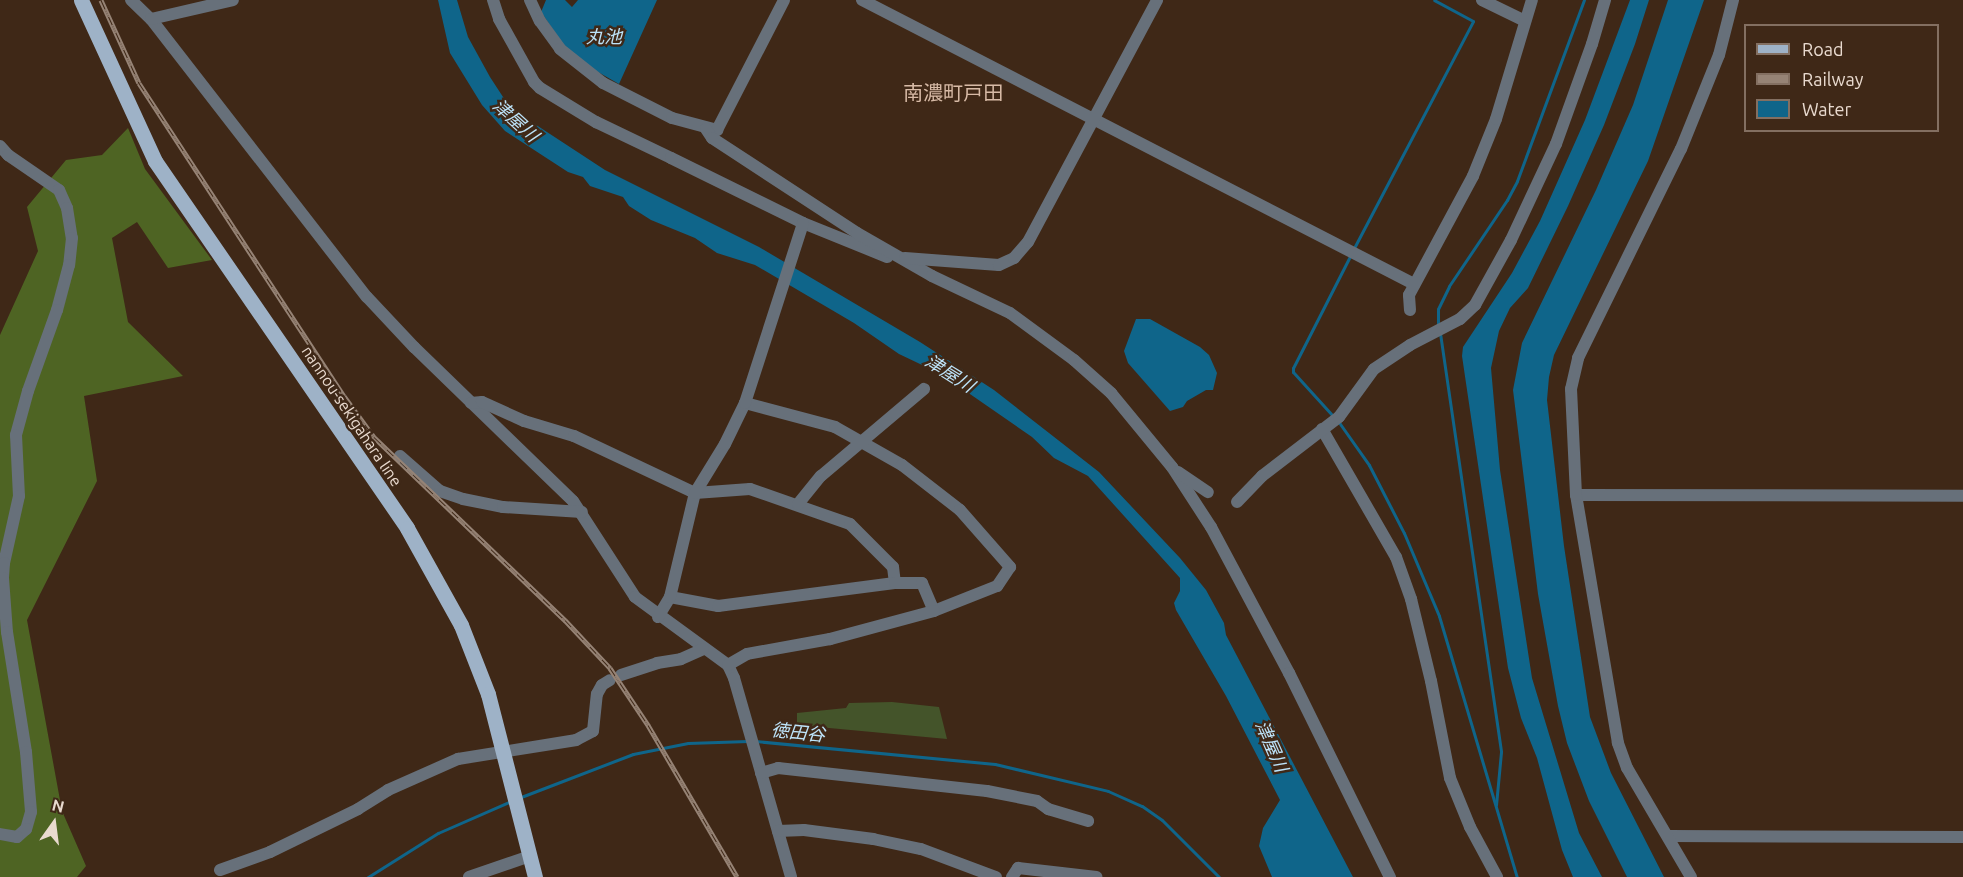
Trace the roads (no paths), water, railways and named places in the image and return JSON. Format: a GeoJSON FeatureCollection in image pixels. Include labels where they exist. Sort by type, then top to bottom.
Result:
{"type":"FeatureCollection","features":[{"type":"Feature","properties":{"kind":"main road","name":"nannou-sekigahara line"},"geometry":{"type":"LineString","coordinates":[[81,0],[155,161],[407,528],[461,625],[488,694],[535,877]]}},
{"type":"Feature","properties":{"kind":"street"},"geometry":{"type":"LineString","coordinates":[[132,0],[151,19],[367,297],[471,403],[565,492],[582,512],[635,597],[703,649],[728,665],[734,678],[743,718],[791,877]]}},
{"type":"Feature","properties":{"kind":"street"},"geometry":{"type":"LineString","coordinates":[[151,19],[233,0]]}},
{"type":"Feature","properties":{"kind":"street"},"geometry":{"type":"LineString","coordinates":[[493,0],[499,19],[534,82],[596,122],[804,223],[879,255],[999,265],[1014,258],[1028,242],[1157,0]]}},
{"type":"Feature","properties":{"kind":"street"},"geometry":{"type":"LineString","coordinates":[[530,0],[554,40],[580,67],[634,100],[672,118],[706,129],[717,130],[784,0]]}},
{"type":"Feature","properties":{"kind":"street"},"geometry":{"type":"LineString","coordinates":[[862,0],[1414,284]]}},
{"type":"Feature","properties":{"kind":"street"},"geometry":{"type":"LineString","coordinates":[[1482,0],[1525,21]]}},
{"type":"Feature","properties":{"kind":"street"},"geometry":{"type":"LineString","coordinates":[[1410,310],[1409,295],[1473,176],[1496,119],[1532,0]]}},
{"type":"Feature","properties":{"kind":"street"},"geometry":{"type":"LineString","coordinates":[[1237,502],[1262,476],[1339,417],[1374,369],[1460,319],[1475,305],[1511,240],[1556,144],[1592,44],[1605,0]]}},
{"type":"Feature","properties":{"kind":"street"},"geometry":{"type":"LineString","coordinates":[[1691,877],[1627,768],[1618,743],[1576,495],[1571,389],[1578,358],[1681,149],[1719,55],[1733,0]]}},
{"type":"Feature","properties":{"kind":"street"},"geometry":{"type":"LineString","coordinates":[[706,129],[712,138],[898,258],[1010,313],[1074,360],[1111,393],[1174,470],[1211,527],[1390,877]]}},
{"type":"Feature","properties":{"kind":"street"},"geometry":{"type":"LineString","coordinates":[[0,146],[8,156],[59,190],[67,208],[72,238],[69,265],[57,310],[31,381],[16,435],[20,496],[4,563],[3,578],[7,632],[26,752],[31,812],[26,829],[17,837],[0,834]]}},
{"type":"Feature","properties":{"kind":"street"},"geometry":{"type":"LineString","coordinates":[[658,616],[670,597],[695,493],[725,444],[745,403],[804,223]]}},
{"type":"Feature","properties":{"kind":"street"},"geometry":{"type":"LineString","coordinates":[[798,504],[821,476],[924,389]]}},
{"type":"Feature","properties":{"kind":"street"},"geometry":{"type":"LineString","coordinates":[[471,403],[482,402],[524,421],[574,436],[695,493],[750,489],[850,524],[893,567],[895,583]]}},
{"type":"Feature","properties":{"kind":"street"},"geometry":{"type":"LineString","coordinates":[[728,665],[747,654],[830,639],[934,611],[997,586],[1010,567],[960,510],[902,465],[861,441],[813,420],[745,403]]}},
{"type":"Feature","properties":{"kind":"street"},"geometry":{"type":"LineString","coordinates":[[1322,429],[1396,557],[1411,599],[1431,681],[1450,778],[1470,827],[1497,877]]}},
{"type":"Feature","properties":{"kind":"street"},"geometry":{"type":"LineString","coordinates":[[400,456],[432,485],[463,499],[503,507],[582,512]]}},
{"type":"Feature","properties":{"kind":"street"},"geometry":{"type":"LineString","coordinates":[[1174,470],[1208,492]]}},
{"type":"Feature","properties":{"kind":"street"},"geometry":{"type":"LineString","coordinates":[[1576,495],[1963,496]]}},
{"type":"Feature","properties":{"kind":"street"},"geometry":{"type":"LineString","coordinates":[[670,597],[718,606],[895,583],[922,583],[934,611]]}},
{"type":"Feature","properties":{"kind":"street"},"geometry":{"type":"LineString","coordinates":[[220,870],[270,852],[358,809],[388,790],[458,759],[505,755],[576,740],[592,730],[597,694],[603,684],[657,663],[681,659],[703,649]]}},
{"type":"Feature","properties":{"kind":"street"},"geometry":{"type":"LineString","coordinates":[[760,769],[778,768],[987,791],[1037,801],[1048,809],[1089,821]]}},
{"type":"Feature","properties":{"kind":"street"},"geometry":{"type":"LineString","coordinates":[[778,831],[804,830],[873,839],[921,849],[996,877]]}},
{"type":"Feature","properties":{"kind":"street"},"geometry":{"type":"LineString","coordinates":[[1669,836],[1963,837]]}},
{"type":"Feature","properties":{"kind":"street"},"geometry":{"type":"LineString","coordinates":[[469,877],[529,850]]}},
{"type":"Feature","properties":{"kind":"street"},"geometry":{"type":"LineString","coordinates":[[1012,877],[1018,868],[1096,877]]}},
{"type":"Feature","properties":{"kind":"water","name":"津屋川"},"geometry":{"type":"Polygon","coordinates":[[[438,0],[457,0],[468,37],[490,77],[505,100],[521,115],[605,170],[759,247],[920,342],[994,390],[1099,472],[1180,558],[1206,590],[1224,623],[1226,635],[1353,877],[1272,877],[1259,846],[1263,828],[1280,800],[1226,696],[1176,610],[1174,603],[1180,591],[1180,578],[1088,476],[1054,458],[1032,437],[941,374],[899,354],[854,323],[755,265],[717,253],[695,238],[651,220],[629,206],[623,197],[590,186],[583,177],[568,172],[505,131],[482,105],[450,53],[438,0]]]}},
{"type":"Feature","properties":{"kind":"water","name":"丸池"},"geometry":{"type":"Polygon","coordinates":[[[546,0],[565,0],[572,7],[578,0],[657,0],[619,84],[584,64],[567,50],[541,12],[546,0]]]}},
{"type":"Feature","properties":{"kind":"water"},"geometry":{"type":"Polygon","coordinates":[[[1630,0],[1649,0],[1635,44],[1604,125],[1568,206],[1528,288],[1510,308],[1499,331],[1491,368],[1500,470],[1532,678],[1579,833],[1602,877],[1573,877],[1562,850],[1537,758],[1521,718],[1508,668],[1462,356],[1463,347],[1512,273],[1540,221],[1585,120],[1630,0]]]}},
{"type":"Feature","properties":{"kind":"water"},"geometry":{"type":"Polygon","coordinates":[[[1668,0],[1704,0],[1648,161],[1554,355],[1547,400],[1564,546],[1590,717],[1611,773],[1664,877],[1627,877],[1589,801],[1567,743],[1558,706],[1538,594],[1513,390],[1522,343],[1596,190],[1633,105],[1668,0]]]}},
{"type":"Feature","properties":{"kind":"water"},"geometry":{"type":"Polygon","coordinates":[[[1136,319],[1150,319],[1200,347],[1209,355],[1217,373],[1213,390],[1206,390],[1187,401],[1183,407],[1170,411],[1128,363],[1124,351],[1136,319]]]}},
{"type":"Feature","properties":{"kind":"waterway"},"geometry":{"type":"LineString","coordinates":[[1354,248],[1473,21],[1434,0]]}},
{"type":"Feature","properties":{"kind":"waterway"},"geometry":{"type":"LineString","coordinates":[[1438,326],[1438,309],[1449,286],[1507,200],[1517,181],[1584,0]]}},
{"type":"Feature","properties":{"kind":"waterway"},"geometry":{"type":"LineString","coordinates":[[1333,416],[1293,372],[1293,368],[1351,254]]}},
{"type":"Feature","properties":{"kind":"waterway"},"geometry":{"type":"LineString","coordinates":[[1440,333],[1501,752],[1496,805]]}},
{"type":"Feature","properties":{"kind":"waterway"},"geometry":{"type":"LineString","coordinates":[[1338,421],[1369,465],[1404,533],[1439,616],[1517,877]]}},
{"type":"Feature","properties":{"kind":"waterway","name":"徳田谷"},"geometry":{"type":"LineString","coordinates":[[521,797],[633,754],[688,743],[748,741]]}},
{"type":"Feature","properties":{"kind":"waterway","name":"徳田谷"},"geometry":{"type":"LineString","coordinates":[[755,741],[995,764],[1108,791],[1142,806],[1162,820],[1219,877]]}},
{"type":"Feature","properties":{"kind":"waterway","name":"徳田谷"},"geometry":{"type":"LineString","coordinates":[[368,877],[438,833],[509,802]]}},
{"type":"Feature","properties":{"kind":"railway"},"geometry":{"type":"LineString","coordinates":[[101,0],[139,83],[344,396],[374,437],[565,620],[610,668],[648,725],[737,877]]}},
{"type":"Feature","properties":{"kind":"district","name":"南濃町戸田"},"geometry":{"type":"Point","coordinates":[953,92]}}]}
